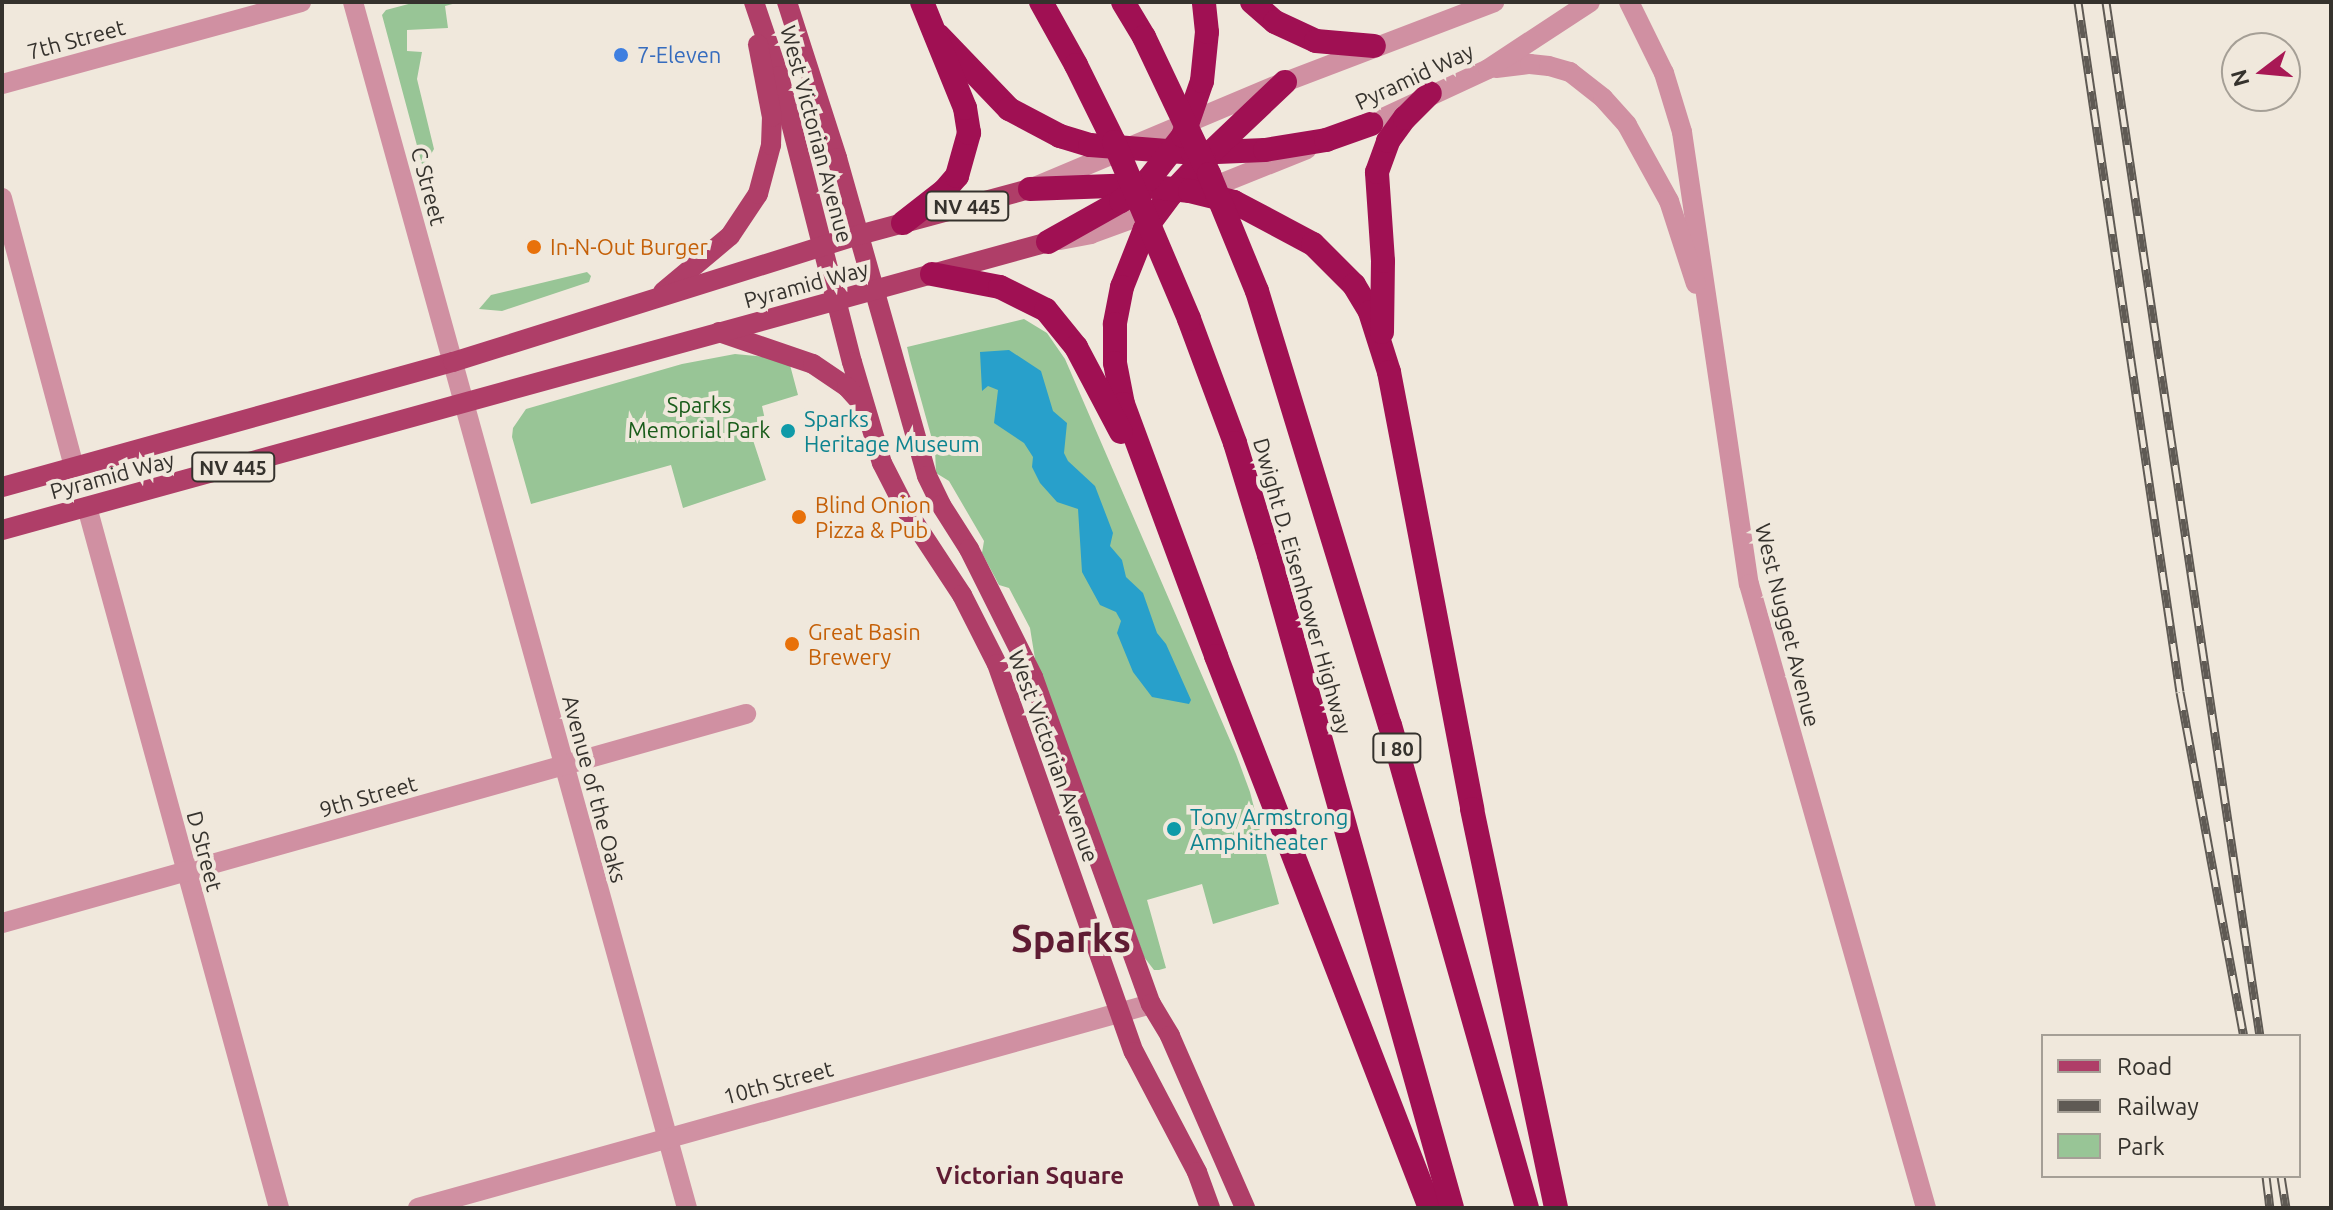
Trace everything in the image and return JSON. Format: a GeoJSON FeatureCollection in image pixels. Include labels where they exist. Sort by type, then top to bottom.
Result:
{"type":"FeatureCollection","features":[{"type":"Feature","properties":{"kind":"highway"},"geometry":{"type":"LineString","coordinates":[[903,223],[944,191],[957,176],[967,150],[965,108],[939,36],[922,2]]}},
{"type":"Feature","properties":{"kind":"highway","name":"Dwight D. Eisenhower Highway"},"geometry":{"type":"LineString","coordinates":[[1041,2],[1114,142],[1189,319],[1235,443],[1452,1208]]}},
{"type":"Feature","properties":{"kind":"highway","name":"Dwight D. Eisenhower Highway"},"geometry":{"type":"LineString","coordinates":[[1123,2],[1144,37],[1209,174],[1257,291],[1386,710],[1527,1208]]}},
{"type":"Feature","properties":{"kind":"highway"},"geometry":{"type":"LineString","coordinates":[[1048,242],[1121,201],[1171,153],[1188,123],[1206,57],[1204,2]]}},
{"type":"Feature","properties":{"kind":"highway"},"geometry":{"type":"LineString","coordinates":[[1252,2],[1275,22],[1316,41],[1374,46]]}},
{"type":"Feature","properties":{"kind":"highway"},"geometry":{"type":"LineString","coordinates":[[939,36],[989,92],[1009,109],[1060,136],[1121,150],[1171,153],[1295,146],[1371,124]]}},
{"type":"Feature","properties":{"kind":"highway"},"geometry":{"type":"LineString","coordinates":[[1285,82],[1211,152],[1178,197],[1145,229],[1129,263],[1115,324],[1118,383],[1155,492],[1430,1208]]}},
{"type":"Feature","properties":{"kind":"highway"},"geometry":{"type":"LineString","coordinates":[[1430,93],[1388,141],[1377,172],[1375,190],[1383,261],[1382,342],[1472,809],[1556,1208]]}},
{"type":"Feature","properties":{"kind":"highway"},"geometry":{"type":"LineString","coordinates":[[1030,189],[1141,185],[1178,197],[1258,212],[1313,244],[1354,285],[1382,342]]}},
{"type":"Feature","properties":{"kind":"highway"},"geometry":{"type":"LineString","coordinates":[[932,274],[1000,287],[1046,310],[1076,347],[1155,492]]}},
{"type":"Feature","properties":{"kind":"main road","name":"West Victorian Avenue"},"geometry":{"type":"LineString","coordinates":[[753,2],[783,90],[865,407],[894,488],[962,595],[1008,690],[1134,1052],[1197,1172],[1210,1208]]}},
{"type":"Feature","properties":{"kind":"main road"},"geometry":{"type":"LineString","coordinates":[[650,302],[730,236],[752,206],[766,170],[772,117],[753,2]]}},
{"type":"Feature","properties":{"kind":"main road","name":"West Victorian Avenue"},"geometry":{"type":"LineString","coordinates":[[787,2],[859,235],[927,476],[969,549],[1033,677],[1151,1004],[1170,1036],[1245,1208]]}},
{"type":"Feature","properties":{"kind":"main road","name":"Pyramid Way"},"geometry":{"type":"LineString","coordinates":[[2,487],[453,362],[859,235],[1030,189]]}},
{"type":"Feature","properties":{"kind":"main road","name":"Pyramid Way"},"geometry":{"type":"LineString","coordinates":[[2,530],[461,393],[719,332],[1048,242]]}},
{"type":"Feature","properties":{"kind":"main road"},"geometry":{"type":"LineString","coordinates":[[719,332],[822,369],[847,387],[865,407]]}},
{"type":"Feature","properties":{"kind":"street","name":"7th Street"},"geometry":{"type":"LineString","coordinates":[[2,84],[301,2]]}},
{"type":"Feature","properties":{"kind":"street","name":"C Street"},"geometry":{"type":"LineString","coordinates":[[353,2],[461,393]]}},
{"type":"Feature","properties":{"kind":"street","name":"Pyramid Way"},"geometry":{"type":"LineString","coordinates":[[1048,242],[1090,234],[1371,124],[1430,93],[1488,69],[1590,2]]}},
{"type":"Feature","properties":{"kind":"street","name":"West Nugget Avenue"},"geometry":{"type":"LineString","coordinates":[[1629,2],[1664,73],[1682,132],[1752,597],[1926,1208]]}},
{"type":"Feature","properties":{"kind":"street","name":"Pyramid Way"},"geometry":{"type":"LineString","coordinates":[[1030,189],[1374,46],[1491,3]]}},
{"type":"Feature","properties":{"kind":"street"},"geometry":{"type":"LineString","coordinates":[[1488,69],[1530,64],[1570,72],[1603,98],[1619,116],[1649,162],[1669,201],[1711,330]]}},
{"type":"Feature","properties":{"kind":"street"},"geometry":{"type":"LineString","coordinates":[[2,198],[74,467]]}},
{"type":"Feature","properties":{"kind":"street","name":"Avenue of the Oaks"},"geometry":{"type":"LineString","coordinates":[[461,393],[687,1208]]}},
{"type":"Feature","properties":{"kind":"street","name":"D Street"},"geometry":{"type":"LineString","coordinates":[[87,507],[279,1208]]}},
{"type":"Feature","properties":{"kind":"street","name":"9th Street"},"geometry":{"type":"LineString","coordinates":[[2,923],[746,714]]}},
{"type":"Feature","properties":{"kind":"street","name":"10th Street"},"geometry":{"type":"LineString","coordinates":[[418,1208],[1151,1004]]}},
{"type":"Feature","properties":{"kind":"green space"},"geometry":{"type":"Polygon","coordinates":[[[416,2],[460,2],[445,6],[448,28],[407,30],[407,51],[422,52],[417,79],[434,149],[423,168],[382,15],[386,10],[416,2]]]}},
{"type":"Feature","properties":{"kind":"green space"},"geometry":{"type":"Polygon","coordinates":[[[587,272],[591,276],[589,282],[502,311],[479,309],[491,295],[587,272]]]}},
{"type":"Feature","properties":{"kind":"green space"},"geometry":{"type":"Polygon","coordinates":[[[1024,319],[1047,333],[1065,359],[1236,754],[1250,792],[1279,904],[1213,924],[1202,884],[1147,900],[1166,968],[1159,970],[1154,970],[1144,957],[1035,659],[1030,628],[1009,588],[999,585],[982,553],[984,541],[949,481],[936,473],[935,450],[907,347],[1024,319]]]}},
{"type":"Feature","properties":{"kind":"green space","name":"Sparks Memorial Park"},"geometry":{"type":"Polygon","coordinates":[[[735,354],[767,357],[790,365],[798,395],[762,406],[767,429],[751,434],[766,480],[683,508],[671,465],[531,504],[512,437],[513,428],[526,409],[682,364],[735,354]]]}},
{"type":"Feature","properties":{"kind":"water"},"geometry":{"type":"Polygon","coordinates":[[[1009,350],[1041,371],[1053,411],[1067,423],[1064,453],[1068,461],[1095,486],[1113,533],[1110,546],[1122,560],[1126,577],[1143,593],[1157,633],[1166,644],[1191,700],[1189,704],[1152,697],[1133,672],[1117,633],[1121,621],[1116,612],[1100,605],[1082,572],[1078,509],[1057,502],[1040,483],[1032,467],[1033,457],[1024,443],[994,423],[998,390],[988,386],[982,391],[980,352],[1009,350]]]}},
{"type":"Feature","properties":{"kind":"railway"},"geometry":{"type":"LineString","coordinates":[[2078,2],[2180,692],[2244,1034]]}},
{"type":"Feature","properties":{"kind":"railway"},"geometry":{"type":"LineString","coordinates":[[2106,2],[2260,1034]]}},
{"type":"Feature","properties":{"kind":"railway"},"geometry":{"type":"LineString","coordinates":[[2266,1178],[2270,1208]]}},
{"type":"Feature","properties":{"kind":"railway"},"geometry":{"type":"LineString","coordinates":[[2281,1178],[2286,1208]]}},
{"type":"Feature","properties":{"kind":"place","name":"7-Eleven"},"geometry":{"type":"Point","coordinates":[621,55]}},
{"type":"Feature","properties":{"kind":"place","name":"In-N-Out Burger"},"geometry":{"type":"Point","coordinates":[534,247]}},
{"type":"Feature","properties":{"kind":"place","name":"Sparks Heritage Museum"},"geometry":{"type":"Point","coordinates":[788,431]}},
{"type":"Feature","properties":{"kind":"place","name":"Blind Onion Pizza & Pub"},"geometry":{"type":"Point","coordinates":[799,517]}},
{"type":"Feature","properties":{"kind":"place","name":"Great Basin Brewery"},"geometry":{"type":"Point","coordinates":[792,644]}},
{"type":"Feature","properties":{"kind":"place","name":"Tony Armstrong Amphitheater"},"geometry":{"type":"Point","coordinates":[1174,829]}},
{"type":"Feature","properties":{"kind":"district","name":"Sparks"},"geometry":{"type":"Point","coordinates":[1071,939]}},
{"type":"Feature","properties":{"kind":"district","name":"Victorian Square"},"geometry":{"type":"Point","coordinates":[1030,1176]}}]}
